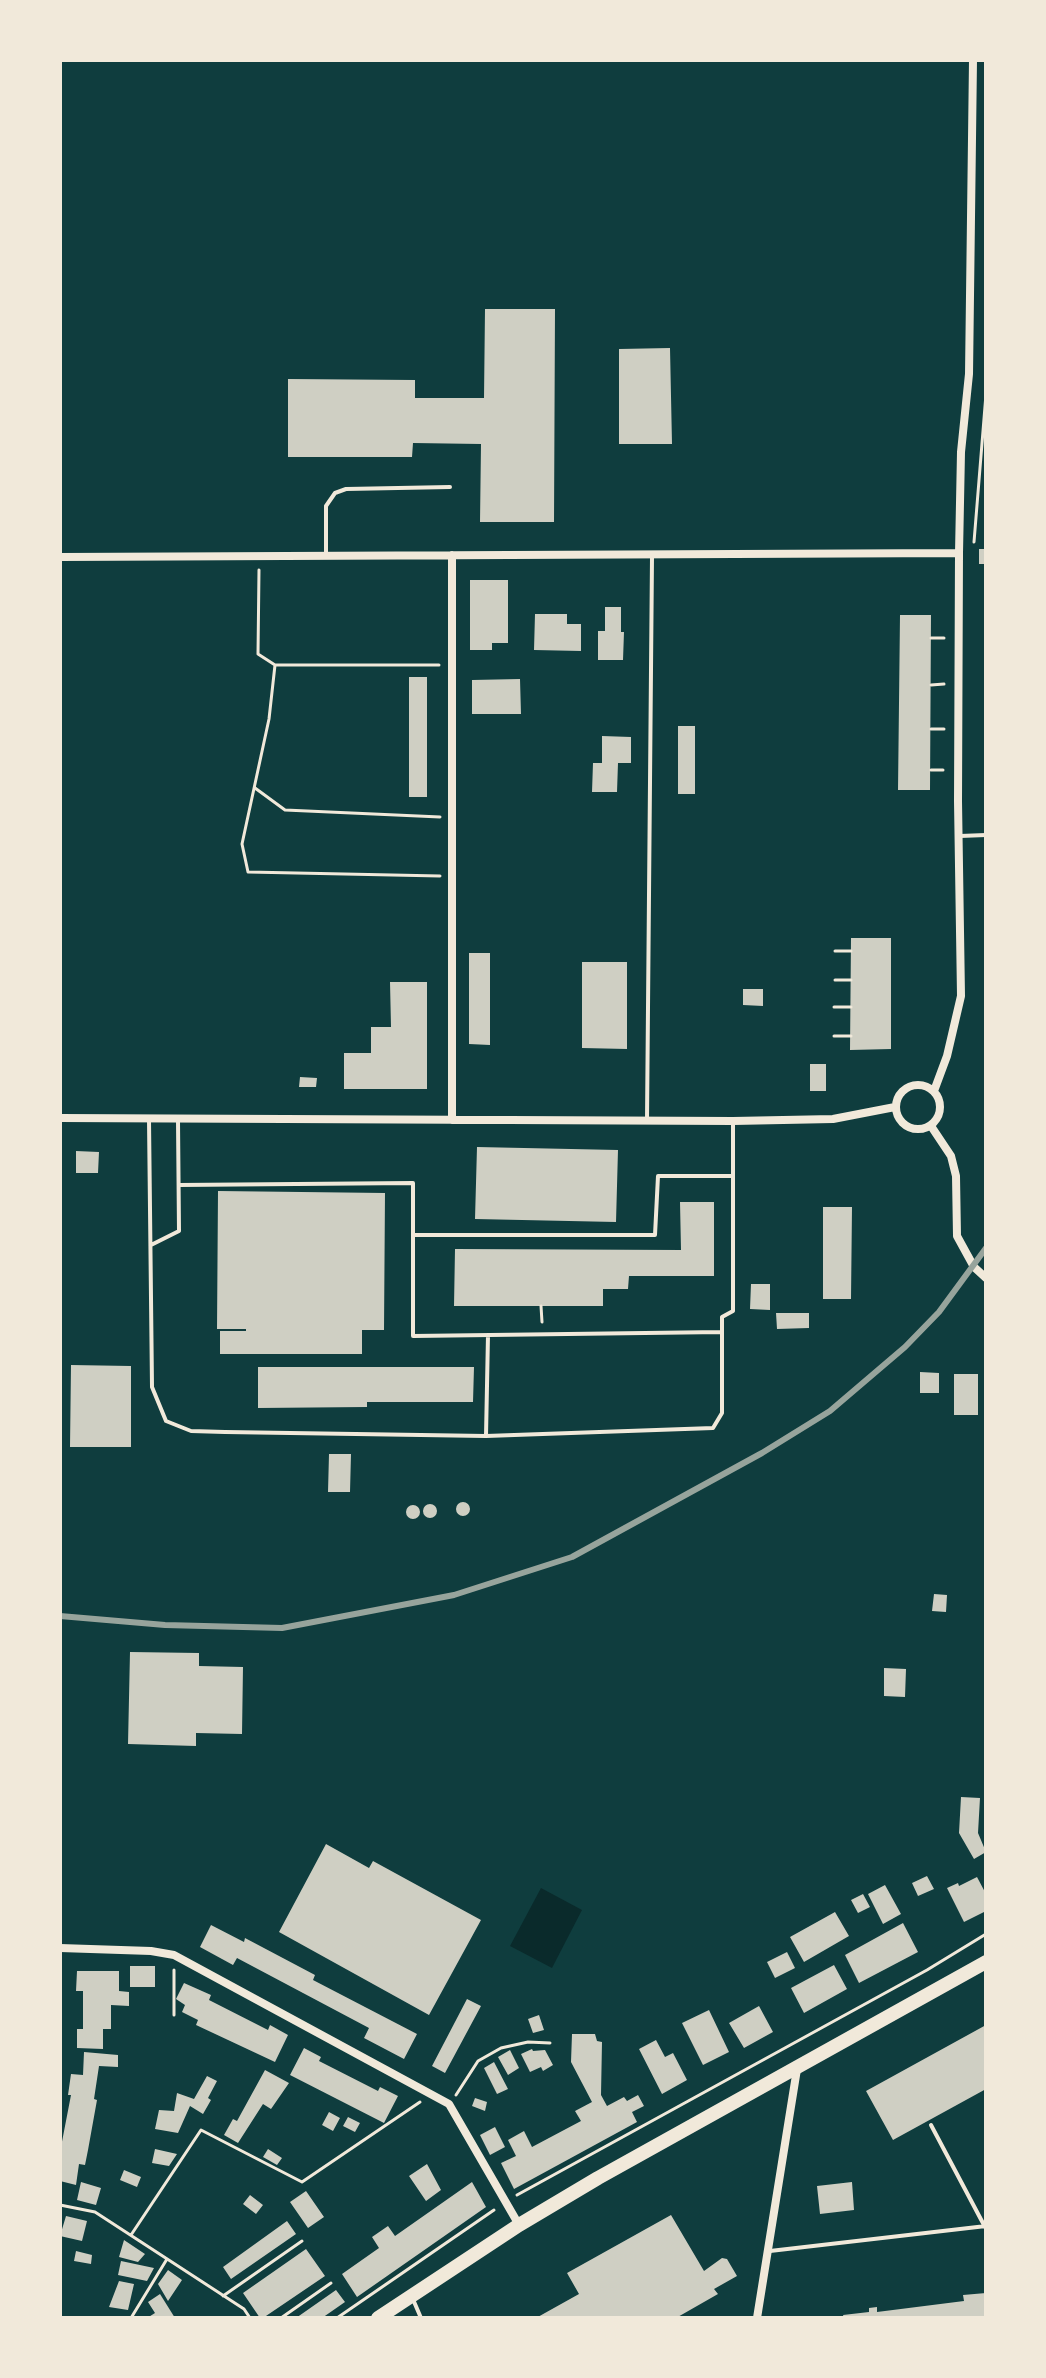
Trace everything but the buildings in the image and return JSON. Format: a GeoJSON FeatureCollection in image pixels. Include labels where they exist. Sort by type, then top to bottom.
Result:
{"type":"FeatureCollection","features":[{"type":"Feature","properties":{"kind":"main road"},"geometry":{"type":"LineString","coordinates":[[378,2318],[519,2225],[598,2178],[986,1962]]}},
{"type":"Feature","properties":{"kind":"street"},"geometry":{"type":"LineString","coordinates":[[934,1091],[947,1056],[961,996],[959,553],[961,452],[969,374],[973,60]]}},
{"type":"Feature","properties":{"kind":"street"},"geometry":{"type":"LineString","coordinates":[[60,557],[959,553]]}},
{"type":"Feature","properties":{"kind":"street"},"geometry":{"type":"LineString","coordinates":[[452,555],[452,1120]]}},
{"type":"Feature","properties":{"kind":"street"},"geometry":{"type":"LineString","coordinates":[[920,1085],[934,1091],[940,1104],[939,1114],[931,1126],[921,1130],[909,1129],[896,1115],[895,1107],[903,1090],[920,1085]]}},
{"type":"Feature","properties":{"kind":"street"},"geometry":{"type":"LineString","coordinates":[[60,1118],[733,1121],[833,1119],[895,1107]]}},
{"type":"Feature","properties":{"kind":"street"},"geometry":{"type":"LineString","coordinates":[[931,1126],[954,1166],[957,1236],[974,1267],[986,1278]]}},
{"type":"Feature","properties":{"kind":"street"},"geometry":{"type":"LineString","coordinates":[[60,1948],[151,1951],[174,1955],[449,2104],[519,2225]]}},
{"type":"Feature","properties":{"kind":"street"},"geometry":{"type":"LineString","coordinates":[[757,2318],[797,2069]]}},
{"type":"Feature","properties":{"kind":"lane"},"geometry":{"type":"LineString","coordinates":[[326,556],[326,506],[335,493],[346,489],[450,487]]}},
{"type":"Feature","properties":{"kind":"lane"},"geometry":{"type":"LineString","coordinates":[[647,1121],[652,554]]}},
{"type":"Feature","properties":{"kind":"lane"},"geometry":{"type":"LineString","coordinates":[[958,836],[986,835]]}},
{"type":"Feature","properties":{"kind":"lane"},"geometry":{"type":"LineString","coordinates":[[149,1118],[152,1387],[166,1421],[191,1431],[486,1436],[713,1428],[722,1413],[722,1317],[733,1311],[733,1121]]}},
{"type":"Feature","properties":{"kind":"lane"},"geometry":{"type":"LineString","coordinates":[[151,1245],[179,1231],[178,1118]]}},
{"type":"Feature","properties":{"kind":"lane"},"geometry":{"type":"LineString","coordinates":[[413,1235],[655,1235],[658,1176],[733,1176]]}},
{"type":"Feature","properties":{"kind":"lane"},"geometry":{"type":"LineString","coordinates":[[179,1185],[413,1183],[413,1336],[722,1332]]}},
{"type":"Feature","properties":{"kind":"lane"},"geometry":{"type":"LineString","coordinates":[[486,1436],[488,1335]]}},
{"type":"Feature","properties":{"kind":"lane"},"geometry":{"type":"LineString","coordinates":[[768,2251],[986,2226],[931,2125]]}},
{"type":"Feature","properties":{"kind":"lane"},"geometry":{"type":"LineString","coordinates":[[411,2295],[421,2318]]}},
{"type":"Feature","properties":{"kind":"path"},"geometry":{"type":"LineString","coordinates":[[972,553],[977,531],[986,394]]}},
{"type":"Feature","properties":{"kind":"path"},"geometry":{"type":"LineString","coordinates":[[260,556],[258,654],[275,665],[451,665]]}},
{"type":"Feature","properties":{"kind":"path"},"geometry":{"type":"LineString","coordinates":[[931,638],[944,638]]}},
{"type":"Feature","properties":{"kind":"path"},"geometry":{"type":"LineString","coordinates":[[275,665],[269,719],[242,844],[248,872],[452,877]]}},
{"type":"Feature","properties":{"kind":"path"},"geometry":{"type":"LineString","coordinates":[[931,685],[944,684]]}},
{"type":"Feature","properties":{"kind":"path"},"geometry":{"type":"LineString","coordinates":[[931,729],[944,729]]}},
{"type":"Feature","properties":{"kind":"path"},"geometry":{"type":"LineString","coordinates":[[931,770],[944,770]]}},
{"type":"Feature","properties":{"kind":"path"},"geometry":{"type":"LineString","coordinates":[[254,787],[285,810],[452,817]]}},
{"type":"Feature","properties":{"kind":"path"},"geometry":{"type":"LineString","coordinates":[[835,951],[851,951]]}},
{"type":"Feature","properties":{"kind":"path"},"geometry":{"type":"LineString","coordinates":[[835,980],[851,980]]}},
{"type":"Feature","properties":{"kind":"path"},"geometry":{"type":"LineString","coordinates":[[834,1007],[851,1007]]}},
{"type":"Feature","properties":{"kind":"path"},"geometry":{"type":"LineString","coordinates":[[834,1036],[851,1036]]}},
{"type":"Feature","properties":{"kind":"path"},"geometry":{"type":"LineString","coordinates":[[541,1306],[543,1326]]}},
{"type":"Feature","properties":{"kind":"path"},"geometry":{"type":"LineString","coordinates":[[337,2318],[506,2201],[927,1970],[986,1934]]}},
{"type":"Feature","properties":{"kind":"path"},"geometry":{"type":"LineString","coordinates":[[174,1955],[174,2015]]}},
{"type":"Feature","properties":{"kind":"path"},"geometry":{"type":"LineString","coordinates":[[449,2104],[478,2061],[501,2048],[528,2042],[550,2043]]}},
{"type":"Feature","properties":{"kind":"path"},"geometry":{"type":"LineString","coordinates":[[131,2235],[201,2130],[302,2182],[419,2104],[426,2092]]}},
{"type":"Feature","properties":{"kind":"path"},"geometry":{"type":"LineString","coordinates":[[60,2205],[95,2212],[244,2309],[250,2318]]}},
{"type":"Feature","properties":{"kind":"path"},"geometry":{"type":"LineString","coordinates":[[223,2296],[302,2241]]}},
{"type":"Feature","properties":{"kind":"path"},"geometry":{"type":"LineString","coordinates":[[131,2318],[167,2259]]}},
{"type":"Feature","properties":{"kind":"path"},"geometry":{"type":"LineString","coordinates":[[281,2318],[331,2283]]}},
{"type":"Feature","properties":{"kind":"water"},"geometry":{"type":"Polygon","coordinates":[[[541,1888],[582,1910],[552,1968],[510,1946],[541,1888]]]}},
{"type":"Feature","properties":{"kind":"railway"},"geometry":{"type":"LineString","coordinates":[[60,1616],[165,1625],[282,1628],[454,1595],[572,1557],[762,1453],[830,1411],[905,1347],[939,1312],[986,1248]]}}]}
